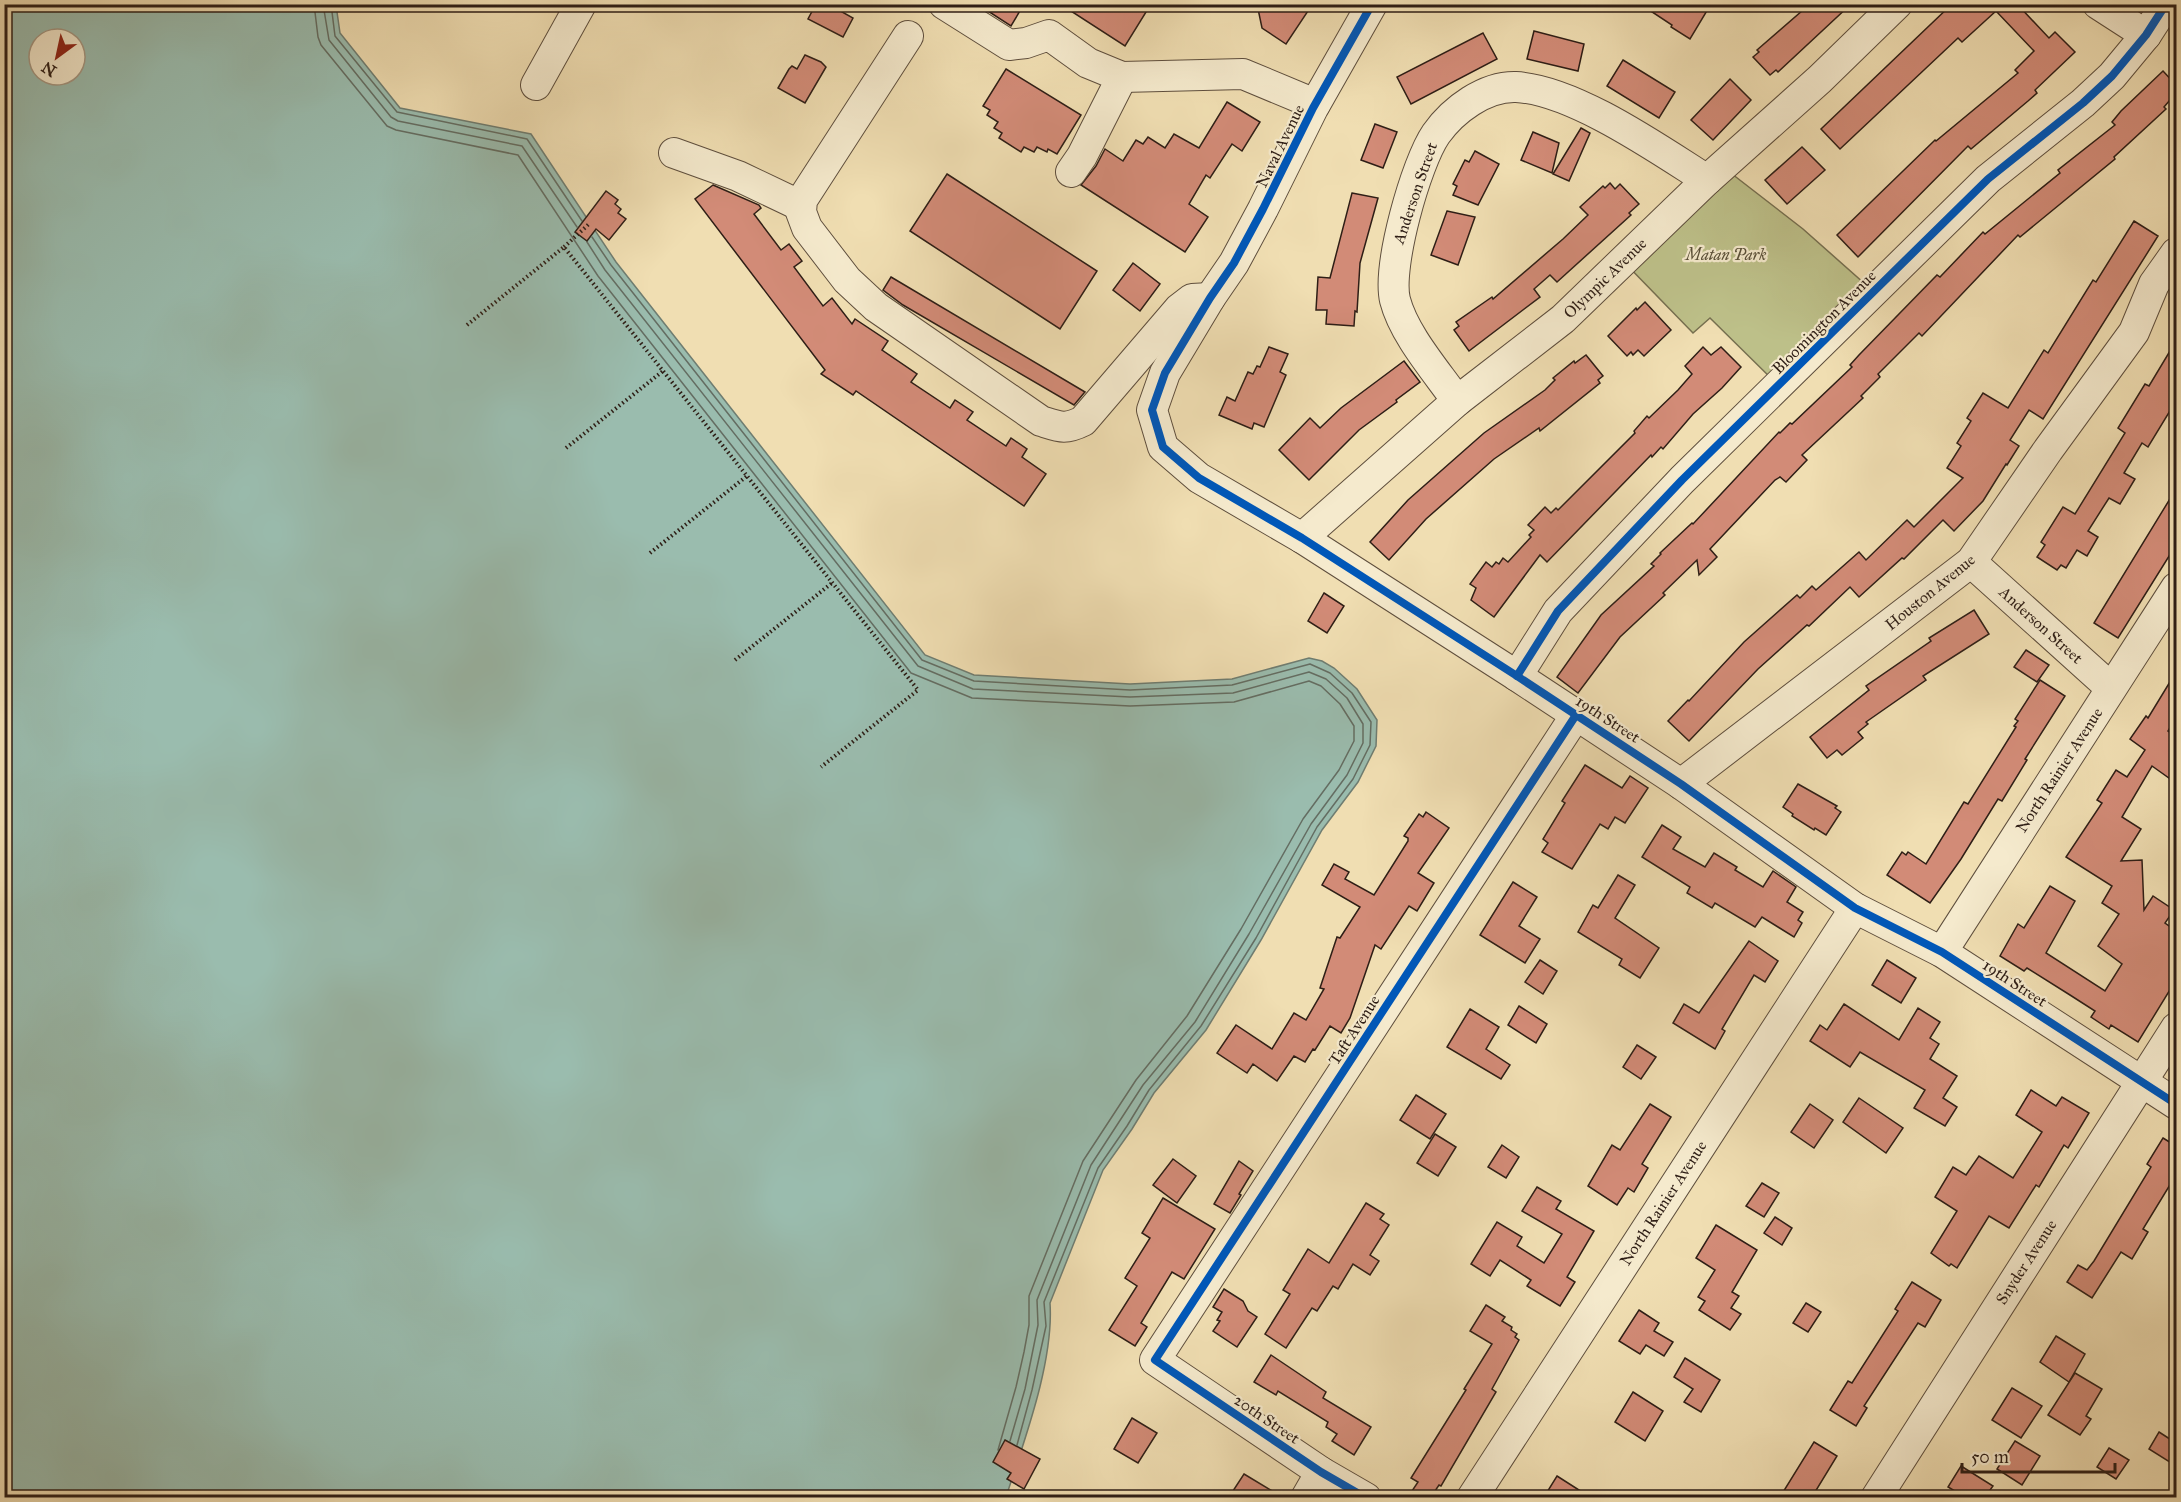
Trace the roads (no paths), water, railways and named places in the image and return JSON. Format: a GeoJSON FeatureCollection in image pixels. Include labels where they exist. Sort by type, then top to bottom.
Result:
{"type":"FeatureCollection","features":[{"type":"Feature","properties":{"kind":"street"},"geometry":{"type":"LineString","coordinates":[[536,86],[581,4]]}},
{"type":"Feature","properties":{"kind":"street"},"geometry":{"type":"LineString","coordinates":[[944,4],[985,32],[1009,45],[1026,43],[1048,35],[1088,63],[1122,77],[1243,74],[1316,104]]}},
{"type":"Feature","properties":{"kind":"street","name":"Naval Avenue"},"geometry":{"type":"LineString","coordinates":[[1210,298],[1234,263],[1316,104],[1372,4]]}},
{"type":"Feature","properties":{"kind":"street","name":"Olympic Avenue"},"geometry":{"type":"LineString","coordinates":[[1302,538],[1457,401],[1563,319],[1707,180],[1787,109],[1897,4]]}},
{"type":"Feature","properties":{"kind":"street"},"geometry":{"type":"LineString","coordinates":[[2098,4],[2146,36]]}},
{"type":"Feature","properties":{"kind":"street","name":"Bloomington Avenue"},"geometry":{"type":"LineString","coordinates":[[1517,676],[1558,611],[1682,480],[1988,179],[2083,104],[2112,76],[2146,36],[2166,4]]}},
{"type":"Feature","properties":{"kind":"street"},"geometry":{"type":"LineString","coordinates":[[908,36],[808,188],[801,206],[801,212],[816,241],[847,280],[876,307],[1041,421],[1062,428],[1071,427],[1083,421],[1179,309],[1192,299],[1210,298]]}},
{"type":"Feature","properties":{"kind":"street"},"geometry":{"type":"LineString","coordinates":[[1071,172],[1082,156],[1122,77]]}},
{"type":"Feature","properties":{"kind":"street","name":"Anderson Street"},"geometry":{"type":"LineString","coordinates":[[1457,401],[1421,350],[1406,324],[1395,301],[1393,289],[1396,250],[1418,177],[1435,135],[1450,118],[1484,93],[1515,87],[1539,91],[1598,115],[1632,133],[1707,180]]}},
{"type":"Feature","properties":{"kind":"street"},"geometry":{"type":"LineString","coordinates":[[675,153],[738,176],[801,206]]}},
{"type":"Feature","properties":{"kind":"street","name":"Houston Avenue"},"geometry":{"type":"LineString","coordinates":[[1681,784],[1971,562],[2048,450],[2134,332],[2154,284],[2176,253]]}},
{"type":"Feature","properties":{"kind":"street","name":"19th Street"},"geometry":{"type":"LineString","coordinates":[[1210,298],[1165,373],[1152,410],[1163,447],[1199,478],[1302,538],[1517,676],[1681,784],[1855,908],[1942,952],[2176,1104]]}},
{"type":"Feature","properties":{"kind":"street","name":"Anderson Street"},"geometry":{"type":"LineString","coordinates":[[1971,562],[2111,688]]}},
{"type":"Feature","properties":{"kind":"street","name":"North Rainier Avenue"},"geometry":{"type":"LineString","coordinates":[[1942,952],[2176,588]]}},
{"type":"Feature","properties":{"kind":"street","name":"Taft Avenue"},"geometry":{"type":"LineString","coordinates":[[1155,1360],[1576,715]]}},
{"type":"Feature","properties":{"kind":"street","name":"North Rainier Avenue"},"geometry":{"type":"LineString","coordinates":[[1472,1497],[1855,908]]}},
{"type":"Feature","properties":{"kind":"street","name":"Snyder Avenue"},"geometry":{"type":"LineString","coordinates":[[1876,1497],[2176,1028]]}},
{"type":"Feature","properties":{"kind":"street","name":"20th Street"},"geometry":{"type":"LineString","coordinates":[[1155,1360],[1321,1472],[1366,1497]]}},
{"type":"Feature","properties":{"kind":"street"},"geometry":{"type":"LineString","coordinates":[[1305,1497],[1321,1472]]}},
{"type":"Feature","properties":{"kind":"water"},"geometry":{"type":"Polygon","coordinates":[[[5,5],[336,5],[340,33],[400,108],[531,134],[616,262],[925,655],[974,675],[1130,684],[1232,679],[1309,658],[1322,661],[1334,668],[1357,689],[1377,720],[1376,746],[1358,782],[1322,830],[1261,940],[1206,1030],[1154,1093],[1103,1170],[1050,1303],[1050,1326],[1043,1376],[1006,1497],[5,1498],[5,5]]]}},
{"type":"Feature","properties":{"kind":"park label","name":"Matan Park"},"geometry":{"type":"Point","coordinates":[1726,254]}}]}
